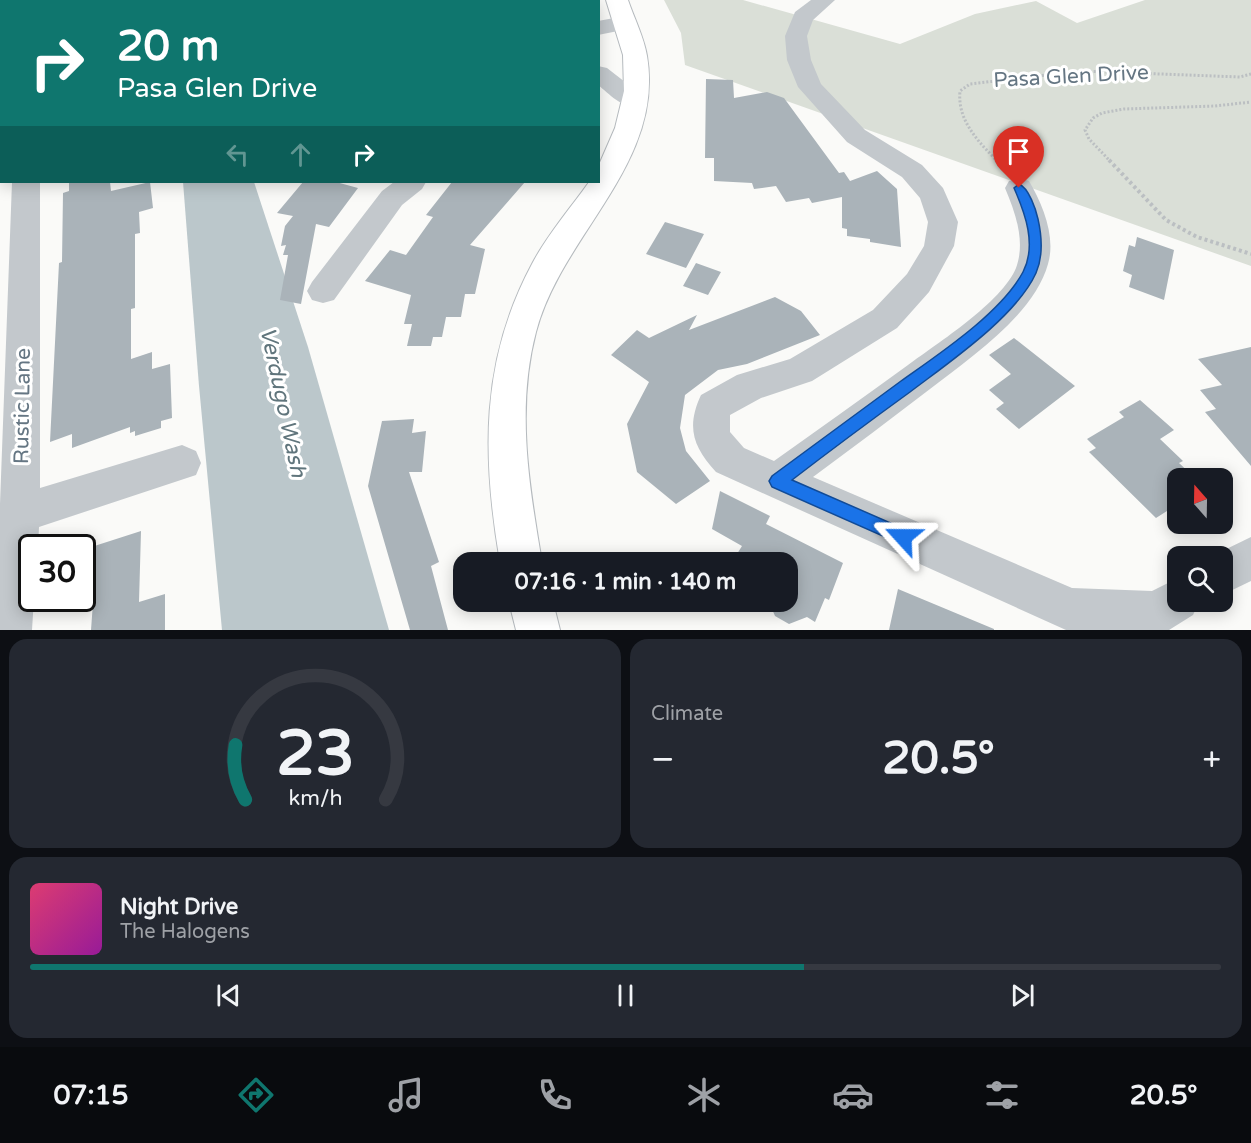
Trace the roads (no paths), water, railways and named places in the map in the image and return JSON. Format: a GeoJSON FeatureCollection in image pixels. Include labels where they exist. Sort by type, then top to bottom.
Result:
{"type":"FeatureCollection","features":[{"type":"Feature","properties":{"kind":"main road"},"geometry":{"type":"LineString","coordinates":[[519,552],[509,485],[507,404],[519,332],[546,267],[615,164],[628,128],[636,92],[635,56],[614,17]]}},
{"type":"Feature","properties":{"kind":"main road"},"geometry":{"type":"LineString","coordinates":[[534,612],[538,630]]}},
{"type":"Feature","properties":{"kind":"street"},"geometry":{"type":"LineString","coordinates":[[824,0],[803,17],[796,36],[799,60],[810,87],[856,136],[912,171],[933,195],[943,222],[939,246],[918,284],[885,319],[800,370],[750,386],[714,406],[710,434],[715,446],[730,460],[1071,610],[1157,613],[1167,607]]}},
{"type":"Feature","properties":{"kind":"street"},"geometry":{"type":"LineString","coordinates":[[600,75],[634,101]]}},
{"type":"Feature","properties":{"kind":"street","name":"Rustic Lane"},"geometry":{"type":"LineString","coordinates":[[10,630],[10,520],[26,183]]}},
{"type":"Feature","properties":{"kind":"street"},"geometry":{"type":"LineString","coordinates":[[323,291],[392,198],[411,183]]}},
{"type":"Feature","properties":{"kind":"street"},"geometry":{"type":"LineString","coordinates":[[777,481],[956,349],[997,313],[1014,294],[1030,273],[1035,254],[1035,232],[1030,212],[1019,188]]}},
{"type":"Feature","properties":{"kind":"street"},"geometry":{"type":"LineString","coordinates":[[10,520],[182,463]]}},
{"type":"Feature","properties":{"kind":"street"},"geometry":{"type":"LineString","coordinates":[[1233,568],[1251,558]]}},
{"type":"Feature","properties":{"kind":"water","name":"Verdugo Wash"},"geometry":{"type":"Polygon","coordinates":[[[183,183],[254,183],[308,347],[389,630],[222,630],[183,183]]]}}]}
